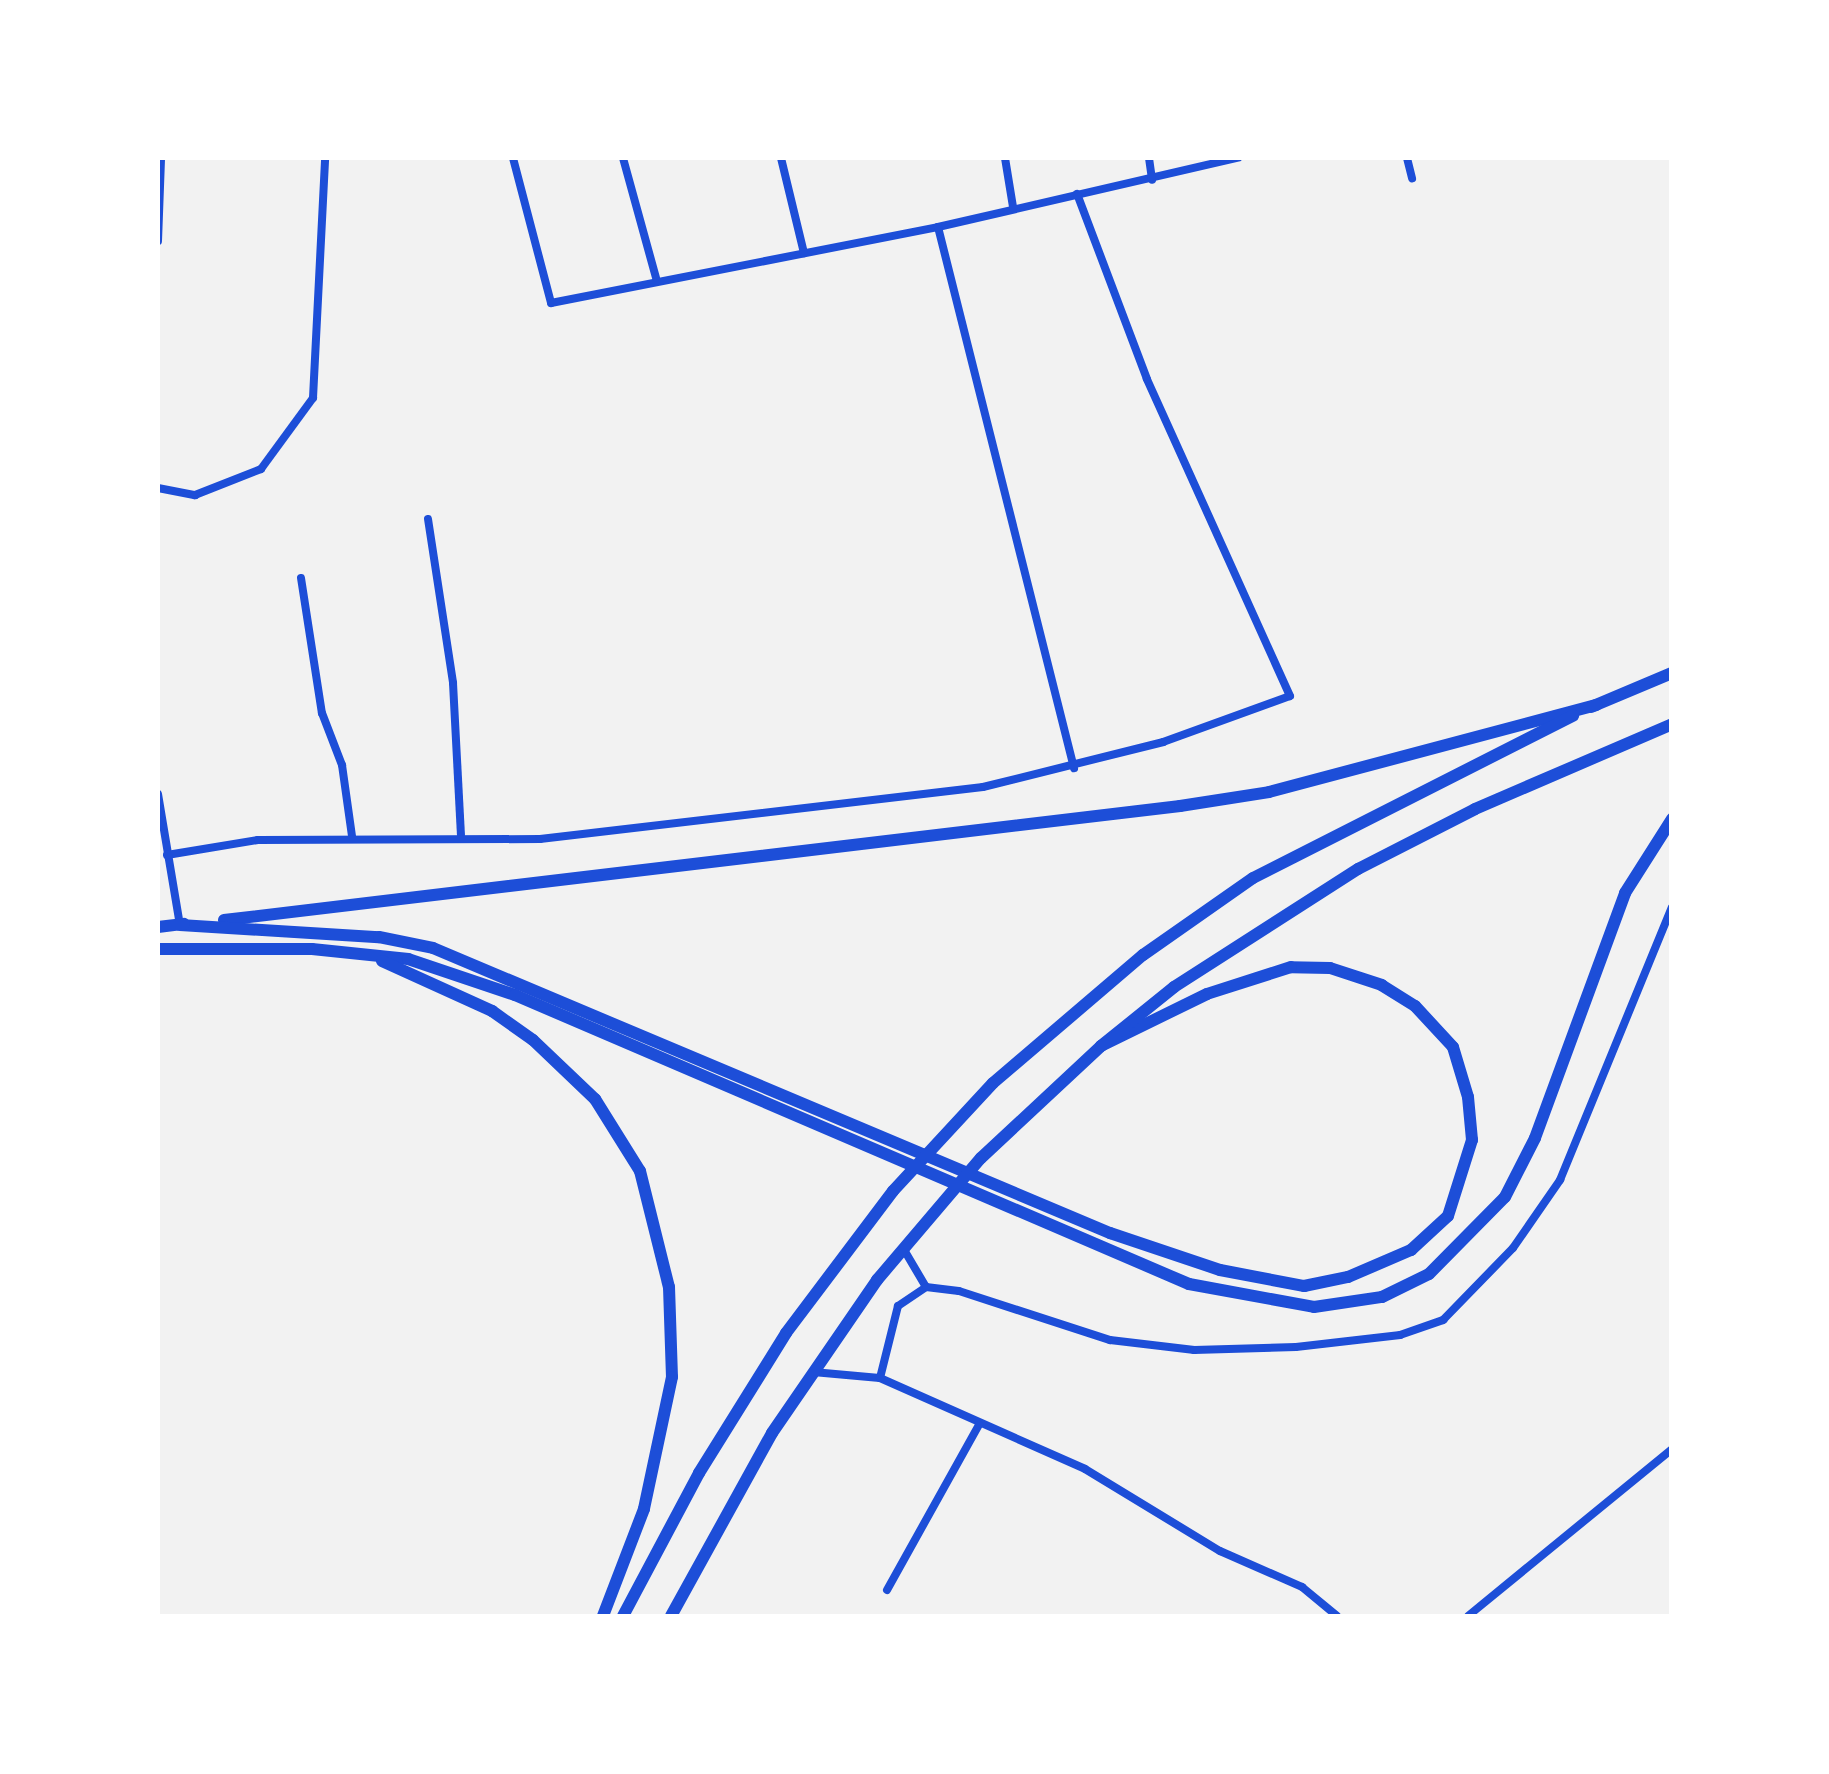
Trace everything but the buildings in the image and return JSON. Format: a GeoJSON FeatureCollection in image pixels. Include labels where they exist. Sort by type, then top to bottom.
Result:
{"type":"FeatureCollection","features":[{"type":"Feature","properties":{"kind":"highway"},"geometry":{"type":"LineString","coordinates":[[622,1616],[698,1473],[786,1333],[893,1191],[993,1083],[1143,954],[1253,878],[1597,705],[1672,672]]}},
{"type":"Feature","properties":{"kind":"highway"},"geometry":{"type":"LineString","coordinates":[[158,927],[1180,806],[1306,783],[1597,705]]}},
{"type":"Feature","properties":{"kind":"highway"},"geometry":{"type":"LineString","coordinates":[[672,1616],[733,1498],[813,1372],[903,1248],[981,1158],[1102,1046],[1174,986],[1358,869],[1475,809],[1672,724]]}},
{"type":"Feature","properties":{"kind":"highway"},"geometry":{"type":"LineString","coordinates":[[180,924],[379,937],[433,948],[902,1145],[1189,1284],[1314,1307],[1382,1298],[1429,1274],[1505,1197],[1535,1138],[1625,894],[1672,819]]}},
{"type":"Feature","properties":{"kind":"highway"},"geometry":{"type":"LineString","coordinates":[[158,949],[361,953],[408,959],[515,996],[893,1157],[1181,1260],[1304,1286],[1348,1277],[1411,1250],[1448,1216],[1472,1140],[1468,1097],[1453,1047],[1416,1006],[1382,986],[1330,968],[1291,967],[1208,994],[1102,1046]]}},
{"type":"Feature","properties":{"kind":"highway"},"geometry":{"type":"LineString","coordinates":[[361,953],[435,982],[533,1040],[595,1099],[640,1171],[669,1287],[672,1377],[644,1510],[603,1616]]}},
{"type":"Feature","properties":{"kind":"street"},"geometry":{"type":"LineString","coordinates":[[158,241],[161,158]]}},
{"type":"Feature","properties":{"kind":"street"},"geometry":{"type":"LineString","coordinates":[[158,488],[195,494],[261,469],[312,398],[324,158]]}},
{"type":"Feature","properties":{"kind":"street"},"geometry":{"type":"LineString","coordinates":[[513,158],[551,303],[656,278],[938,227],[1238,158]]}},
{"type":"Feature","properties":{"kind":"street"},"geometry":{"type":"LineString","coordinates":[[623,158],[656,278]]}},
{"type":"Feature","properties":{"kind":"street"},"geometry":{"type":"LineString","coordinates":[[781,158],[804,253]]}},
{"type":"Feature","properties":{"kind":"street"},"geometry":{"type":"LineString","coordinates":[[1005,158],[1014,207]]}},
{"type":"Feature","properties":{"kind":"street"},"geometry":{"type":"LineString","coordinates":[[1149,158],[1152,180]]}},
{"type":"Feature","properties":{"kind":"street"},"geometry":{"type":"LineString","coordinates":[[1407,158],[1412,178]]}},
{"type":"Feature","properties":{"kind":"street"},"geometry":{"type":"LineString","coordinates":[[167,855],[258,840],[461,835],[540,839],[631,823],[693,825],[1074,768],[1290,696],[1146,379],[1077,194]]}},
{"type":"Feature","properties":{"kind":"street"},"geometry":{"type":"LineString","coordinates":[[938,227],[1074,768]]}},
{"type":"Feature","properties":{"kind":"street"},"geometry":{"type":"LineString","coordinates":[[428,520],[452,682],[461,835]]}},
{"type":"Feature","properties":{"kind":"street"},"geometry":{"type":"LineString","coordinates":[[301,578],[322,713],[342,766],[352,836]]}},
{"type":"Feature","properties":{"kind":"street"},"geometry":{"type":"LineString","coordinates":[[158,794],[180,924]]}},
{"type":"Feature","properties":{"kind":"street"},"geometry":{"type":"LineString","coordinates":[[903,1248],[926,1287],[1154,1347],[1265,1350],[1430,1327],[1481,1284],[1560,1180],[1672,906]]}},
{"type":"Feature","properties":{"kind":"street"},"geometry":{"type":"LineString","coordinates":[[880,1378],[898,1306],[926,1287]]}},
{"type":"Feature","properties":{"kind":"street"},"geometry":{"type":"LineString","coordinates":[[813,1372],[880,1378],[1122,1489],[1220,1551],[1302,1587],[1337,1616]]}},
{"type":"Feature","properties":{"kind":"street"},"geometry":{"type":"LineString","coordinates":[[887,1590],[980,1425]]}},
{"type":"Feature","properties":{"kind":"street"},"geometry":{"type":"LineString","coordinates":[[1468,1616],[1672,1449]]}}]}
